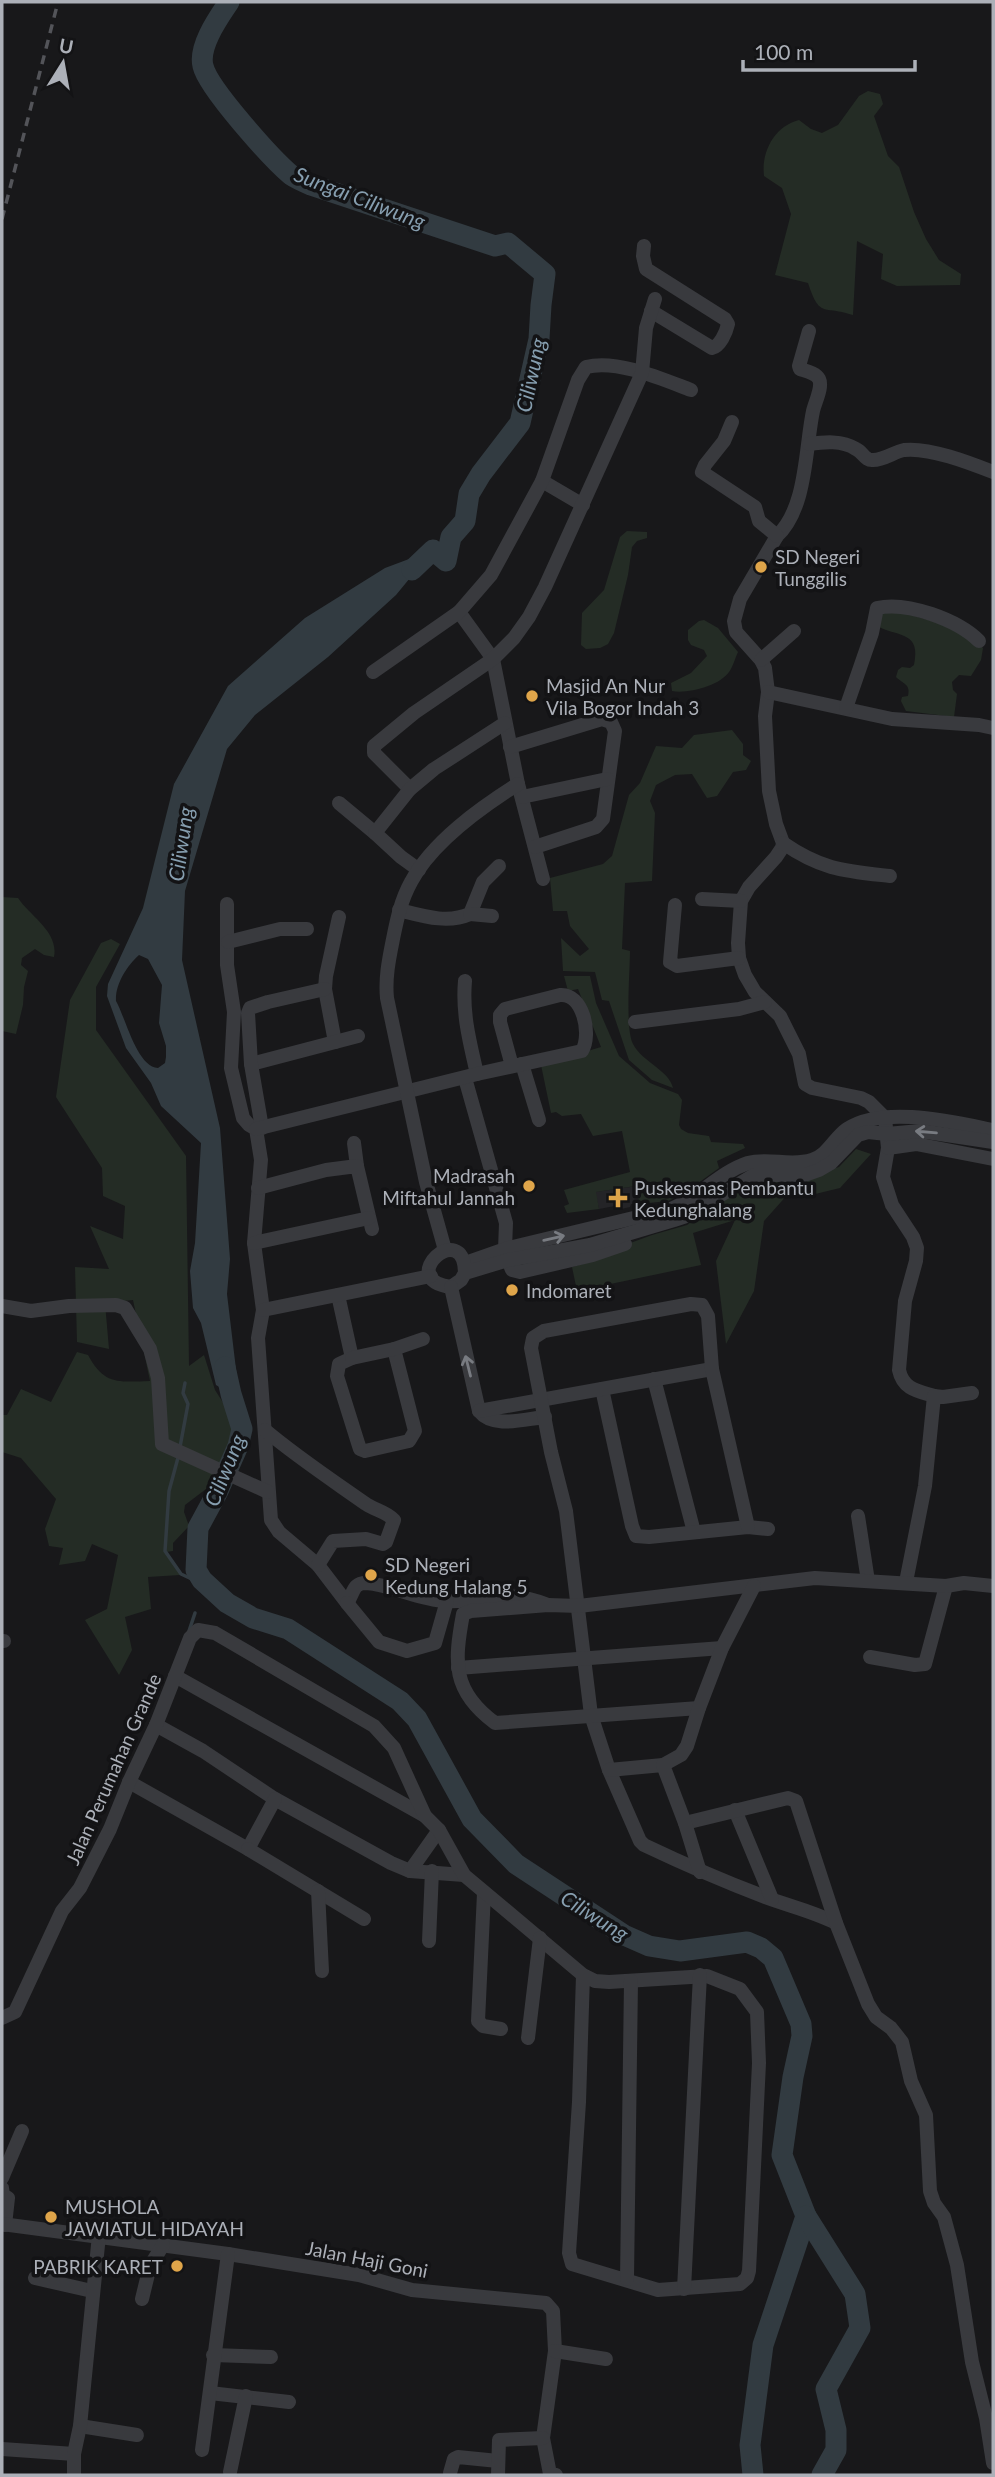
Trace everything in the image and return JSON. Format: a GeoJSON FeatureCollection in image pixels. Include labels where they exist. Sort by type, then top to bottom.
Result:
{"type":"FeatureCollection","features":[{"type":"Feature","properties":{"kind":"street"},"geometry":{"type":"LineString","coordinates":[[410,789],[374,753],[374,746],[414,713],[493,659],[514,638],[529,617],[642,373],[646,328],[653,305],[712,348],[718,345],[727,329],[728,324],[724,319],[646,269],[644,246]]}},
{"type":"Feature","properties":{"kind":"street"},"geometry":{"type":"LineString","coordinates":[[809,331],[799,366],[800,369],[816,375],[821,386],[812,413],[804,476],[783,531],[777,536],[740,599],[734,621],[736,632],[765,668],[768,692],[765,716],[769,791],[783,843],[776,858],[749,887],[741,901],[739,958],[755,992],[780,1016],[799,1054],[805,1083],[812,1088],[861,1098],[886,1118],[888,1141],[883,1177],[892,1205],[913,1237],[916,1248],[916,1261],[905,1301],[899,1370],[901,1380],[909,1388],[934,1396],[972,1393]]}},
{"type":"Feature","properties":{"kind":"street"},"geometry":{"type":"LineString","coordinates":[[373,673],[459,612],[491,575],[542,481],[578,380],[586,366],[602,365],[642,373],[691,390]]}},
{"type":"Feature","properties":{"kind":"street"},"geometry":{"type":"LineString","coordinates":[[732,422],[724,442],[702,472],[755,507],[759,522],[777,536]]}},
{"type":"Feature","properties":{"kind":"street"},"geometry":{"type":"LineString","coordinates":[[808,444],[841,443],[857,449],[869,460],[904,450],[917,451],[993,472]]}},
{"type":"Feature","properties":{"kind":"street"},"geometry":{"type":"LineString","coordinates":[[542,481],[583,505]]}},
{"type":"Feature","properties":{"kind":"street"},"geometry":{"type":"LineString","coordinates":[[846,708],[872,633],[877,608],[890,607],[933,614],[970,632],[979,641]]}},
{"type":"Feature","properties":{"kind":"street"},"geometry":{"type":"LineString","coordinates":[[459,612],[493,659],[510,747],[543,879]]}},
{"type":"Feature","properties":{"kind":"street"},"geometry":{"type":"LineString","coordinates":[[761,660],[794,631]]}},
{"type":"Feature","properties":{"kind":"street"},"geometry":{"type":"LineString","coordinates":[[768,692],[892,719],[979,724],[993,728]]}},
{"type":"Feature","properties":{"kind":"street"},"geometry":{"type":"LineString","coordinates":[[510,747],[602,719],[611,722],[615,731],[603,819],[596,827],[535,846]]}},
{"type":"Feature","properties":{"kind":"street"},"geometry":{"type":"LineString","coordinates":[[375,833],[410,789],[434,769],[505,723]]}},
{"type":"Feature","properties":{"kind":"street"},"geometry":{"type":"LineString","coordinates":[[445,1250],[426,1182],[386,985],[399,910],[411,881],[419,870],[486,804],[520,791],[607,779]]}},
{"type":"Feature","properties":{"kind":"street"},"geometry":{"type":"LineString","coordinates":[[340,803],[419,870]]}},
{"type":"Feature","properties":{"kind":"street"},"geometry":{"type":"LineString","coordinates":[[783,843],[817,864],[845,871],[890,876]]}},
{"type":"Feature","properties":{"kind":"street"},"geometry":{"type":"LineString","coordinates":[[470,914],[483,882],[499,866]]}},
{"type":"Feature","properties":{"kind":"street"},"geometry":{"type":"LineString","coordinates":[[702,899],[741,901]]}},
{"type":"Feature","properties":{"kind":"street"},"geometry":{"type":"LineString","coordinates":[[227,904],[227,965],[234,1012],[231,1068],[243,1118],[249,1125],[259,1129],[471,1076],[517,1065],[582,1051],[588,1029],[574,999],[567,994],[505,1009],[500,1015],[499,1022],[517,1065],[539,1120]]}},
{"type":"Feature","properties":{"kind":"street"},"geometry":{"type":"LineString","coordinates":[[675,905],[670,962],[677,966],[739,958]]}},
{"type":"Feature","properties":{"kind":"street"},"geometry":{"type":"LineString","coordinates":[[399,910],[445,920],[470,914],[492,916]]}},
{"type":"Feature","properties":{"kind":"street"},"geometry":{"type":"LineString","coordinates":[[335,1042],[325,989],[339,917]]}},
{"type":"Feature","properties":{"kind":"street"},"geometry":{"type":"LineString","coordinates":[[228,942],[280,929],[307,929]]}},
{"type":"Feature","properties":{"kind":"street"},"geometry":{"type":"LineString","coordinates":[[465,981],[464,1006],[471,1076],[506,1223],[506,1255]]}},
{"type":"Feature","properties":{"kind":"street"},"geometry":{"type":"LineString","coordinates":[[325,989],[268,1002],[250,1008],[248,1013],[261,1160],[254,1243],[263,1310],[258,1338],[269,1511],[275,1527],[318,1565],[379,1642],[407,1651],[435,1643],[447,1601]]}},
{"type":"Feature","properties":{"kind":"street"},"geometry":{"type":"LineString","coordinates":[[635,1022],[739,1009],[765,1002]]}},
{"type":"Feature","properties":{"kind":"street"},"geometry":{"type":"LineString","coordinates":[[251,1064],[358,1036]]}},
{"type":"Feature","properties":{"kind":"street"},"geometry":{"type":"LineString","coordinates":[[506,1255],[591,1250],[686,1216],[754,1175],[805,1175],[831,1163],[846,1129],[863,1121],[919,1118],[993,1130]]}},
{"type":"Feature","properties":{"kind":"street"},"geometry":{"type":"LineString","coordinates":[[888,1141],[920,1131],[993,1142]]}},
{"type":"Feature","properties":{"kind":"street"},"geometry":{"type":"LineString","coordinates":[[465,1268],[671,1209],[689,1200],[735,1168],[762,1161],[790,1164],[814,1160],[868,1132],[888,1141],[993,1159]]}},
{"type":"Feature","properties":{"kind":"street"},"geometry":{"type":"LineString","coordinates":[[254,1243],[371,1224],[354,1143]]}},
{"type":"Feature","properties":{"kind":"street"},"geometry":{"type":"LineString","coordinates":[[258,1188],[326,1170],[357,1166]]}},
{"type":"Feature","properties":{"kind":"street"},"geometry":{"type":"LineString","coordinates":[[445,1250],[454,1251],[461,1256],[465,1268],[461,1280],[451,1287],[440,1285],[431,1276],[429,1267],[431,1259],[445,1250]]}},
{"type":"Feature","properties":{"kind":"street"},"geometry":{"type":"LineString","coordinates":[[263,1310],[431,1276]]}},
{"type":"Feature","properties":{"kind":"street"},"geometry":{"type":"LineString","coordinates":[[451,1287],[479,1411],[485,1419],[496,1422],[545,1417]]}},
{"type":"Feature","properties":{"kind":"street"},"geometry":{"type":"LineString","coordinates":[[338,1294],[352,1358]]}},
{"type":"Feature","properties":{"kind":"street"},"geometry":{"type":"LineString","coordinates":[[748,1527],[712,1368],[705,1308],[697,1303],[544,1331],[533,1338],[531,1348],[566,1511],[591,1715],[609,1770],[644,1845],[700,1872],[812,1911],[836,1923]]}},
{"type":"Feature","properties":{"kind":"street"},"geometry":{"type":"LineString","coordinates":[[2,1306],[31,1311],[69,1306],[116,1305],[125,1308],[150,1349],[158,1378],[162,1444],[268,1492]]}},
{"type":"Feature","properties":{"kind":"street"},"geometry":{"type":"LineString","coordinates":[[394,1349],[415,1431],[409,1441],[373,1450],[360,1449],[337,1376],[339,1364],[423,1339]]}},
{"type":"Feature","properties":{"kind":"street"},"geometry":{"type":"LineString","coordinates":[[479,1411],[712,1368]]}},
{"type":"Feature","properties":{"kind":"street"},"geometry":{"type":"LineString","coordinates":[[654,1379],[694,1532]]}},
{"type":"Feature","properties":{"kind":"street"},"geometry":{"type":"LineString","coordinates":[[602,1389],[636,1536],[748,1527],[768,1529]]}},
{"type":"Feature","properties":{"kind":"street"},"geometry":{"type":"LineString","coordinates":[[906,1582],[925,1486],[934,1396]]}},
{"type":"Feature","properties":{"kind":"street"},"geometry":{"type":"LineString","coordinates":[[265,1430],[317,1470],[394,1520],[383,1544],[366,1539],[332,1541],[318,1565]]}},
{"type":"Feature","properties":{"kind":"street"},"geometry":{"type":"LineString","coordinates":[[858,1516],[868,1581]]}},
{"type":"Feature","properties":{"kind":"street"},"geometry":{"type":"LineString","coordinates":[[699,1707],[495,1723],[468,1700],[461,1685],[458,1668],[463,1614],[471,1611],[548,1605],[579,1606],[806,1579],[993,1586]]}},
{"type":"Feature","properties":{"kind":"street"},"geometry":{"type":"LineString","coordinates":[[347,1603],[355,1586],[372,1583],[408,1594],[447,1601],[521,1595],[548,1605]]}},
{"type":"Feature","properties":{"kind":"street"},"geometry":{"type":"LineString","coordinates":[[609,1770],[663,1765],[681,1755],[687,1746],[722,1648],[754,1586]]}},
{"type":"Feature","properties":{"kind":"street"},"geometry":{"type":"LineString","coordinates":[[870,1657],[921,1666],[925,1664],[946,1586]]}},
{"type":"Feature","properties":{"kind":"street","name":"Jalan Perumahan Grande"},"geometry":{"type":"LineString","coordinates":[[2,2018],[15,2012],[62,1911],[80,1888],[96,1860],[156,1725],[190,1638],[198,1630],[215,1633],[374,1726],[394,1748],[425,1816]]}},
{"type":"Feature","properties":{"kind":"street"},"geometry":{"type":"LineString","coordinates":[[458,1668],[722,1648]]}},
{"type":"Feature","properties":{"kind":"street"},"geometry":{"type":"LineString","coordinates":[[175,1676],[425,1816],[439,1830],[464,1875],[583,1975],[595,1981],[700,1975],[740,1989],[757,2012],[759,2063],[750,2264],[747,2278],[740,2284],[658,2290],[572,2264],[569,2253],[579,2102],[583,1975]]}},
{"type":"Feature","properties":{"kind":"street"},"geometry":{"type":"LineString","coordinates":[[156,1725],[203,1751],[275,1799],[391,1863],[410,1871],[464,1875]]}},
{"type":"Feature","properties":{"kind":"street"},"geometry":{"type":"LineString","coordinates":[[663,1765],[700,1872]]}},
{"type":"Feature","properties":{"kind":"street"},"geometry":{"type":"LineString","coordinates":[[129,1782],[364,1919]]}},
{"type":"Feature","properties":{"kind":"street"},"geometry":{"type":"LineString","coordinates":[[685,1823],[788,1798],[796,1801],[836,1923],[872,2011],[902,2042],[911,2081],[926,2115],[930,2191],[934,2203],[944,2217],[957,2265],[972,2362],[984,2409],[993,2463]]}},
{"type":"Feature","properties":{"kind":"street"},"geometry":{"type":"LineString","coordinates":[[248,1849],[275,1799]]}},
{"type":"Feature","properties":{"kind":"street"},"geometry":{"type":"LineString","coordinates":[[735,1811],[772,1899]]}},
{"type":"Feature","properties":{"kind":"street"},"geometry":{"type":"LineString","coordinates":[[410,1871],[439,1830]]}},
{"type":"Feature","properties":{"kind":"street"},"geometry":{"type":"LineString","coordinates":[[429,1941],[432,1871]]}},
{"type":"Feature","properties":{"kind":"street"},"geometry":{"type":"LineString","coordinates":[[318,1891],[322,1971]]}},
{"type":"Feature","properties":{"kind":"street"},"geometry":{"type":"LineString","coordinates":[[484,1893],[478,2021],[483,2026],[501,2029]]}},
{"type":"Feature","properties":{"kind":"street"},"geometry":{"type":"LineString","coordinates":[[528,2038],[540,1938]]}},
{"type":"Feature","properties":{"kind":"street"},"geometry":{"type":"LineString","coordinates":[[684,2289],[700,1975]]}},
{"type":"Feature","properties":{"kind":"street"},"geometry":{"type":"LineString","coordinates":[[627,2279],[631,1981]]}},
{"type":"Feature","properties":{"kind":"street"},"geometry":{"type":"LineString","coordinates":[[2,2178],[22,2131]]}},
{"type":"Feature","properties":{"kind":"street"},"geometry":{"type":"LineString","coordinates":[[2,2188],[3,2194],[8,2198],[4,2224]]}},
{"type":"Feature","properties":{"kind":"street","name":"Jalan Haji Goni"},"geometry":{"type":"LineString","coordinates":[[4,2224],[99,2235],[359,2275],[412,2290],[545,2303],[554,2311],[555,2351],[543,2438],[550,2474],[556,2475]]}},
{"type":"Feature","properties":{"kind":"street"},"geometry":{"type":"LineString","coordinates":[[74,2475],[74,2454],[80,2426],[99,2235]]}},
{"type":"Feature","properties":{"kind":"street"},"geometry":{"type":"LineString","coordinates":[[142,2299],[150,2266],[163,2245]]}},
{"type":"Feature","properties":{"kind":"street"},"geometry":{"type":"LineString","coordinates":[[202,2450],[229,2254]]}},
{"type":"Feature","properties":{"kind":"street"},"geometry":{"type":"LineString","coordinates":[[35,2278],[92,2291]]}},
{"type":"Feature","properties":{"kind":"street"},"geometry":{"type":"LineString","coordinates":[[555,2351],[606,2359]]}},
{"type":"Feature","properties":{"kind":"street"},"geometry":{"type":"LineString","coordinates":[[213,2355],[271,2357]]}},
{"type":"Feature","properties":{"kind":"street"},"geometry":{"type":"LineString","coordinates":[[210,2393],[289,2402]]}},
{"type":"Feature","properties":{"kind":"street"},"geometry":{"type":"LineString","coordinates":[[230,2472],[246,2396]]}},
{"type":"Feature","properties":{"kind":"street"},"geometry":{"type":"LineString","coordinates":[[80,2426],[137,2435]]}},
{"type":"Feature","properties":{"kind":"street"},"geometry":{"type":"LineString","coordinates":[[450,2473],[454,2459],[458,2457],[498,2468],[499,2440],[543,2438]]}},
{"type":"Feature","properties":{"kind":"street"},"geometry":{"type":"LineString","coordinates":[[2,2449],[74,2454]]}},
{"type":"Feature","properties":{"kind":"shaded area"},"geometry":{"type":"Polygon","coordinates":[[[868,91],[880,94],[883,104],[874,116],[888,156],[899,167],[926,239],[939,260],[961,274],[960,285],[897,286],[881,279],[883,254],[857,241],[853,315],[824,309],[816,302],[808,283],[775,275],[791,214],[782,188],[764,176],[764,167],[767,149],[783,128],[799,120],[822,133],[838,125],[859,96],[868,91]]]}},
{"type":"Feature","properties":{"kind":"shaded area"},"geometry":{"type":"Polygon","coordinates":[[[627,531],[647,532],[647,538],[637,541],[632,547],[614,633],[608,644],[600,648],[586,649],[581,645],[582,613],[604,590],[620,537],[627,531]]]}},
{"type":"Feature","properties":{"kind":"shaded area"},"geometry":{"type":"Polygon","coordinates":[[[893,610],[967,631],[983,648],[981,660],[971,676],[959,675],[952,682],[953,690],[957,694],[954,717],[906,711],[901,701],[902,697],[908,696],[908,689],[896,677],[902,667],[910,668],[914,665],[914,647],[907,637],[879,627],[876,611],[893,610]]]}},
{"type":"Feature","properties":{"kind":"shaded area"},"geometry":{"type":"Polygon","coordinates":[[[704,620],[718,628],[738,652],[732,668],[711,685],[694,690],[672,691],[671,683],[691,673],[707,656],[704,650],[691,645],[688,640],[688,630],[704,620]]]}},
{"type":"Feature","properties":{"kind":"shaded area"},"geometry":{"type":"Polygon","coordinates":[[[732,730],[743,744],[743,755],[751,761],[746,770],[733,772],[717,796],[707,798],[692,774],[675,775],[656,785],[650,801],[655,813],[652,881],[625,883],[622,949],[630,951],[631,1037],[637,1050],[666,1076],[673,1088],[652,1080],[629,1060],[609,1001],[602,1000],[595,972],[563,971],[561,938],[580,956],[589,949],[570,926],[567,911],[553,911],[550,878],[603,864],[612,856],[629,795],[640,783],[656,746],[682,748],[694,735],[732,730]]]}},
{"type":"Feature","properties":{"kind":"shaded area"},"geometry":{"type":"Polygon","coordinates":[[[2,897],[18,898],[48,932],[54,948],[54,957],[35,949],[22,958],[21,965],[28,971],[16,1034],[2,1031],[2,897]]]}},
{"type":"Feature","properties":{"kind":"shaded area"},"geometry":{"type":"Polygon","coordinates":[[[111,939],[120,944],[96,987],[96,1030],[186,1156],[189,1366],[204,1355],[215,1390],[240,1429],[206,1489],[185,1505],[184,1512],[189,1526],[173,1543],[173,1551],[166,1552],[180,1575],[148,1577],[151,1609],[125,1617],[132,1650],[119,1675],[85,1620],[107,1609],[118,1555],[92,1544],[85,1561],[59,1565],[63,1548],[49,1546],[45,1529],[56,1499],[21,1458],[2,1452],[2,1415],[7,1415],[21,1389],[51,1402],[77,1352],[88,1355],[100,1372],[113,1380],[150,1381],[133,1300],[105,1303],[109,1349],[77,1342],[75,1267],[109,1269],[90,1226],[123,1239],[125,1206],[103,1196],[102,1168],[56,1097],[70,1000],[101,943],[111,939]]]}},
{"type":"Feature","properties":{"kind":"shaded area"},"geometry":{"type":"Polygon","coordinates":[[[564,976],[590,976],[596,1003],[619,1056],[650,1083],[678,1094],[682,1100],[679,1125],[681,1129],[688,1133],[709,1136],[711,1142],[743,1144],[745,1148],[717,1161],[719,1168],[683,1194],[668,1201],[639,1204],[636,1186],[596,1192],[599,1209],[567,1213],[564,1206],[569,1204],[564,1190],[630,1172],[622,1131],[593,1136],[581,1114],[562,1116],[556,1112],[551,1113],[541,1065],[601,1047],[578,989],[568,991],[564,976]]]}},
{"type":"Feature","properties":{"kind":"shaded area"},"geometry":{"type":"Polygon","coordinates":[[[856,1149],[871,1154],[840,1188],[807,1196],[789,1193],[764,1221],[754,1291],[726,1344],[716,1261],[735,1220],[693,1233],[701,1265],[577,1291],[572,1267],[606,1257],[606,1252],[652,1235],[687,1225],[754,1175],[812,1176],[839,1167],[856,1149]]]}},
{"type":"Feature","properties":{"kind":"shaded area","name":"Puskesmas Pembantu Kedunghalang"},"geometry":{"type":"Polygon","coordinates":[[[637,1186],[639,1204],[631,1204],[630,1207],[621,1209],[620,1205],[599,1209],[595,1192],[637,1186]]]}},
{"type":"Feature","properties":{"kind":"water"},"geometry":{"type":"Polygon","coordinates":[[[433,550],[396,595],[328,657],[255,715],[227,749],[185,891],[182,960],[220,1128],[230,1259],[227,1294],[238,1386],[231,1394],[216,1385],[201,1323],[193,1308],[190,1271],[195,1243],[201,1143],[161,1106],[151,1083],[126,1048],[107,996],[108,984],[143,908],[174,784],[228,686],[305,618],[385,568],[433,550]],[[139,955],[130,964],[120,982],[116,1001],[138,1051],[151,1066],[158,1068],[165,1063],[166,1057],[166,1046],[159,1023],[162,985],[148,959],[139,955]]]}},
{"type":"Feature","properties":{"kind":"waterway","name":"Sungai Ciliwung"},"geometry":{"type":"LineString","coordinates":[[229,2],[206,41],[203,66],[228,106],[291,175],[311,185],[495,246],[508,243],[545,274],[539,339],[520,423],[469,494],[465,521],[451,537],[446,561],[433,550],[412,570]]}},
{"type":"Feature","properties":{"kind":"waterway","name":"Ciliwung"},"geometry":{"type":"LineString","coordinates":[[225,1367],[242,1429],[238,1446],[198,1528],[196,1570],[202,1580],[227,1603],[253,1618],[288,1629],[400,1701],[417,1719],[472,1819],[516,1864],[624,1935],[649,1946],[680,1951],[747,1942],[761,1948],[773,1958],[801,2024],[802,2036],[782,2155],[806,2216],[763,2345],[750,2445],[753,2475]]}},
{"type":"Feature","properties":{"kind":"waterway","name":"Ciliwung"},"geometry":{"type":"LineString","coordinates":[[180,1447],[188,1404],[183,1393],[185,1383]]}},
{"type":"Feature","properties":{"kind":"waterway","name":"Ciliwung"},"geometry":{"type":"LineString","coordinates":[[179,1454],[169,1491],[165,1551],[181,1574],[211,1588]]}},
{"type":"Feature","properties":{"kind":"waterway"},"geometry":{"type":"LineString","coordinates":[[189,1631],[195,1613]]}},
{"type":"Feature","properties":{"kind":"waterway"},"geometry":{"type":"LineString","coordinates":[[806,2216],[855,2294],[860,2328],[826,2389],[836,2430],[836,2450],[822,2475]]}},
{"type":"Feature","properties":{"kind":"railway"},"geometry":{"type":"LineString","coordinates":[[2,219],[58,2]]}},
{"type":"Feature","properties":{"kind":"place","name":"SD Negeri Tunggilis"},"geometry":{"type":"Point","coordinates":[761,567]}},
{"type":"Feature","properties":{"kind":"place","name":"Masjid An Nur Vila Bogor Indah 3"},"geometry":{"type":"Point","coordinates":[532,696]}},
{"type":"Feature","properties":{"kind":"place","name":"Madrasah Miftahul Jannah"},"geometry":{"type":"Point","coordinates":[529,1186]}},
{"type":"Feature","properties":{"kind":"place","name":"Puskesmas Pembantu Kedunghalang"},"geometry":{"type":"Point","coordinates":[618,1198]}},
{"type":"Feature","properties":{"kind":"place","name":"Indomaret"},"geometry":{"type":"Point","coordinates":[512,1290]}},
{"type":"Feature","properties":{"kind":"place","name":"SD Negeri Kedung Halang 5"},"geometry":{"type":"Point","coordinates":[371,1575]}},
{"type":"Feature","properties":{"kind":"place","name":"MUSHOLA JAWIATUL HIDAYAH"},"geometry":{"type":"Point","coordinates":[51,2217]}},
{"type":"Feature","properties":{"kind":"place","name":"PABRIK KARET"},"geometry":{"type":"Point","coordinates":[177,2266]}}]}
